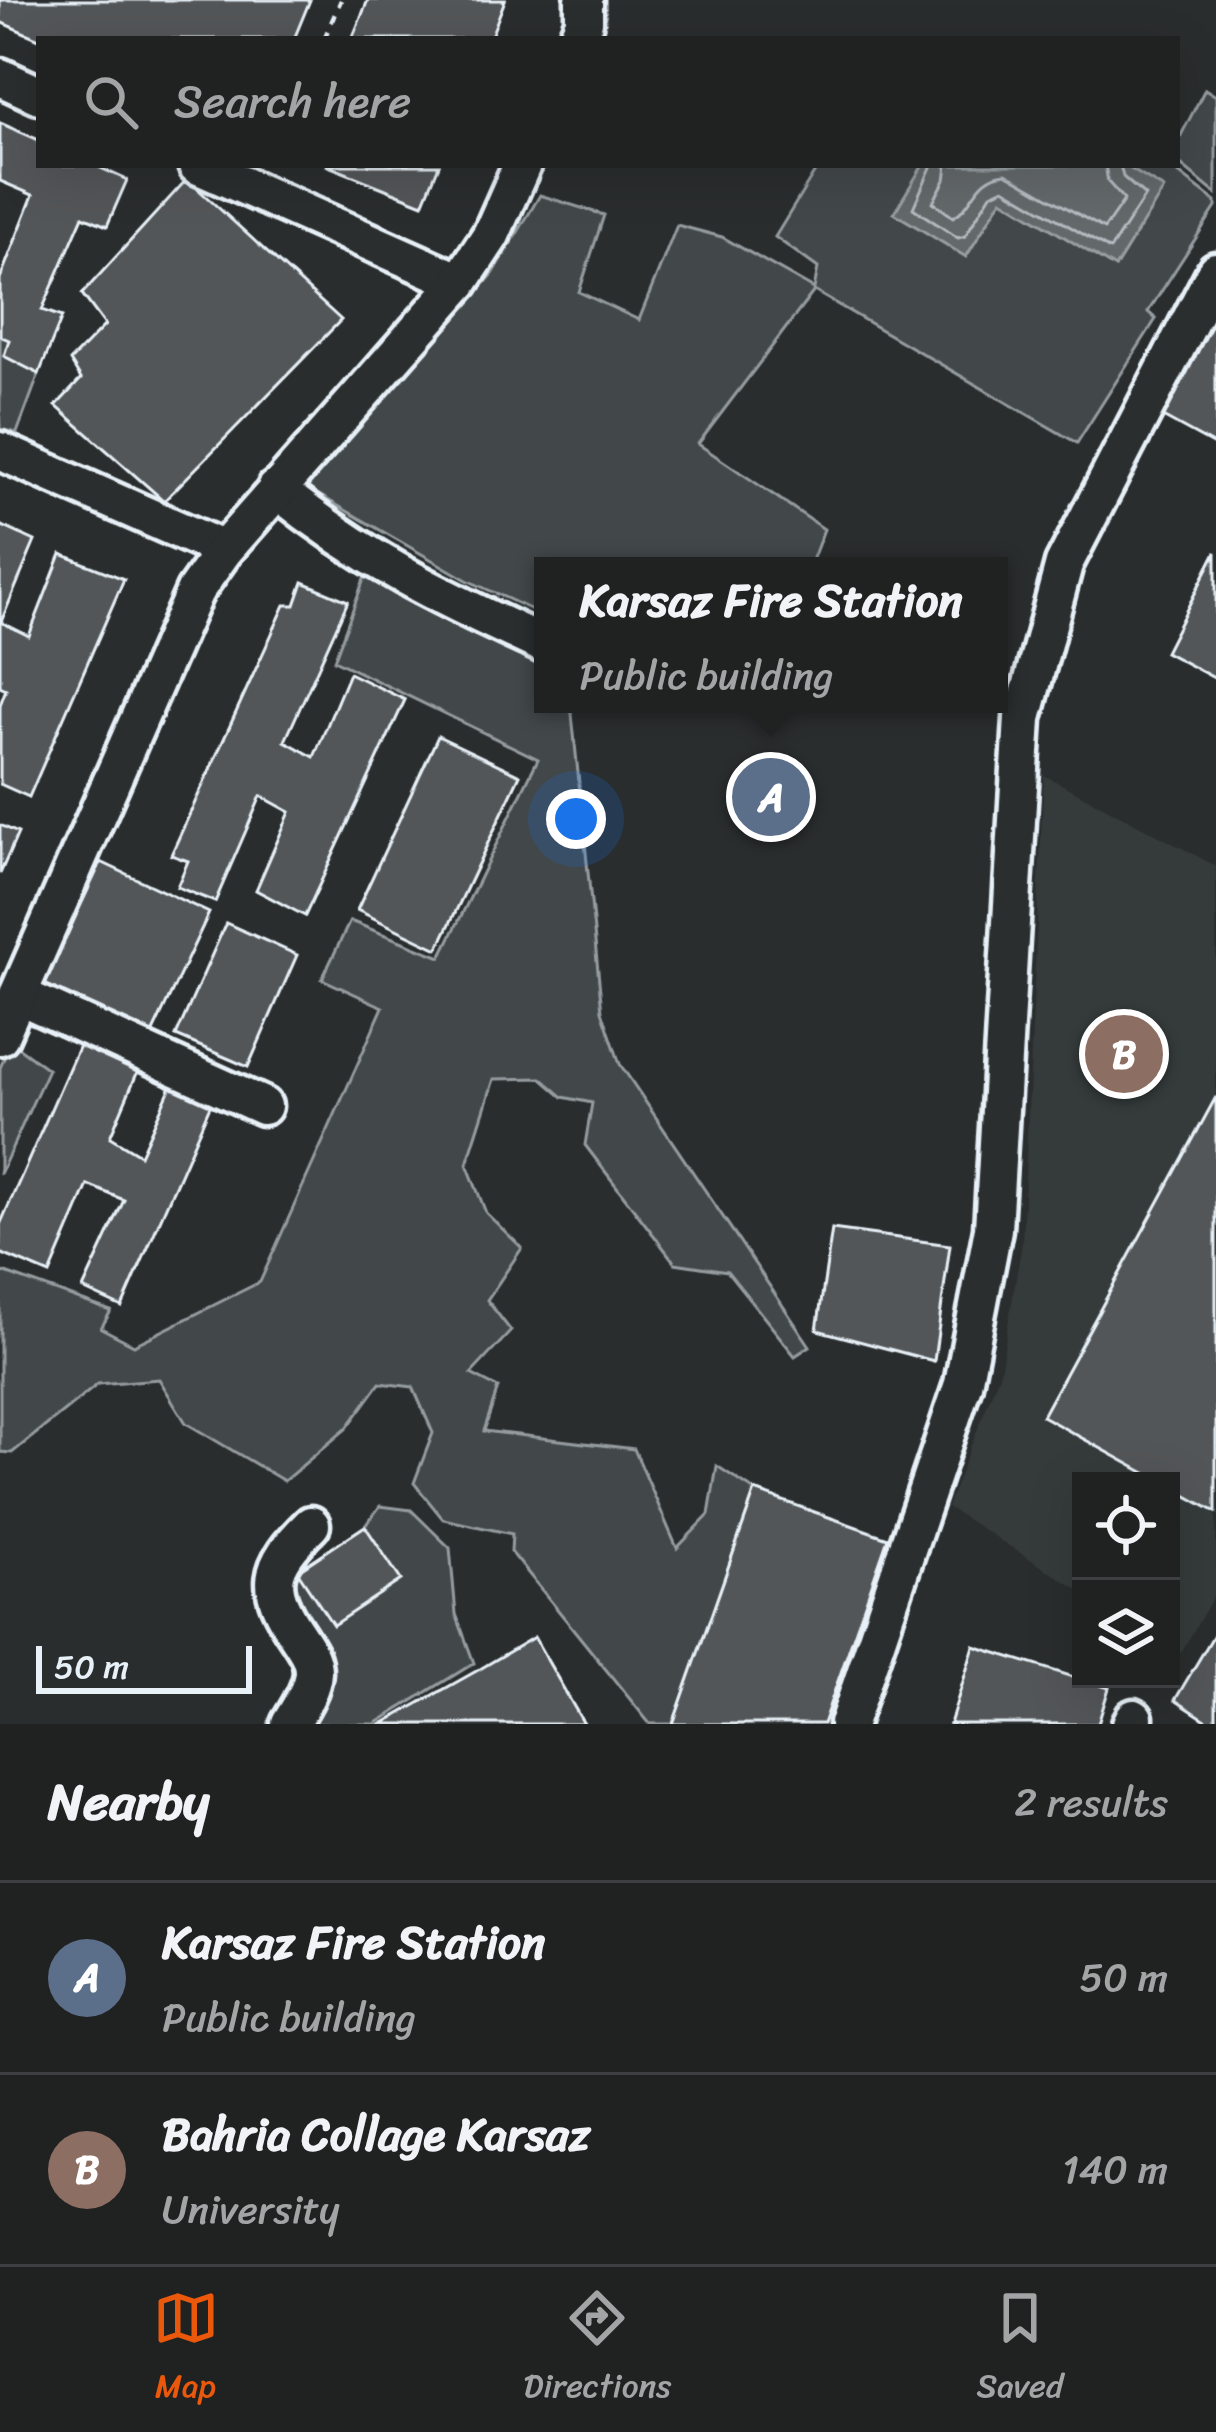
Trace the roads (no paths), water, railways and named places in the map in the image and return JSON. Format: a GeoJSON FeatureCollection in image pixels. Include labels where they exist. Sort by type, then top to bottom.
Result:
{"type":"FeatureCollection","features":[{"type":"Feature","properties":{"kind":"street"},"geometry":{"type":"LineString","coordinates":[[578,36],[584,0]]}},
{"type":"Feature","properties":{"kind":"street"},"geometry":{"type":"LineString","coordinates":[[0,77],[36,93]]}},
{"type":"Feature","properties":{"kind":"street"},"geometry":{"type":"LineString","coordinates":[[204,168],[460,282]]}},
{"type":"Feature","properties":{"kind":"street"},"geometry":{"type":"LineString","coordinates":[[0,1036],[195,591],[276,489],[460,282],[491,235],[521,168]]}},
{"type":"Feature","properties":{"kind":"street"},"geometry":{"type":"LineString","coordinates":[[848,1724],[963,1384],[993,1229],[1023,718],[1064,564],[1216,271]]}},
{"type":"Feature","properties":{"kind":"street"},"geometry":{"type":"LineString","coordinates":[[0,451],[224,550]]}},
{"type":"Feature","properties":{"kind":"street"},"geometry":{"type":"LineString","coordinates":[[276,489],[331,532],[419,587],[534,640]]}},
{"type":"Feature","properties":{"kind":"street"},"geometry":{"type":"LineString","coordinates":[[18,994],[263,1106]]}},
{"type":"Feature","properties":{"kind":"street"},"geometry":{"type":"LineString","coordinates":[[290,1724],[313,1675],[310,1654],[279,1610],[273,1589],[276,1567],[311,1525]]}},
{"type":"Feature","properties":{"kind":"water"},"geometry":{"type":"Polygon","coordinates":[[[921,168],[1129,168],[1164,189],[1115,268],[1002,199],[966,257],[894,213],[921,168]]]}},
{"type":"Feature","properties":{"kind":"place","name":"Karsaz Fire Station"},"geometry":{"type":"Point","coordinates":[771,797]}},
{"type":"Feature","properties":{"kind":"place","name":"Bahria Collage Karsaz"},"geometry":{"type":"Point","coordinates":[1124,1054]}}]}
